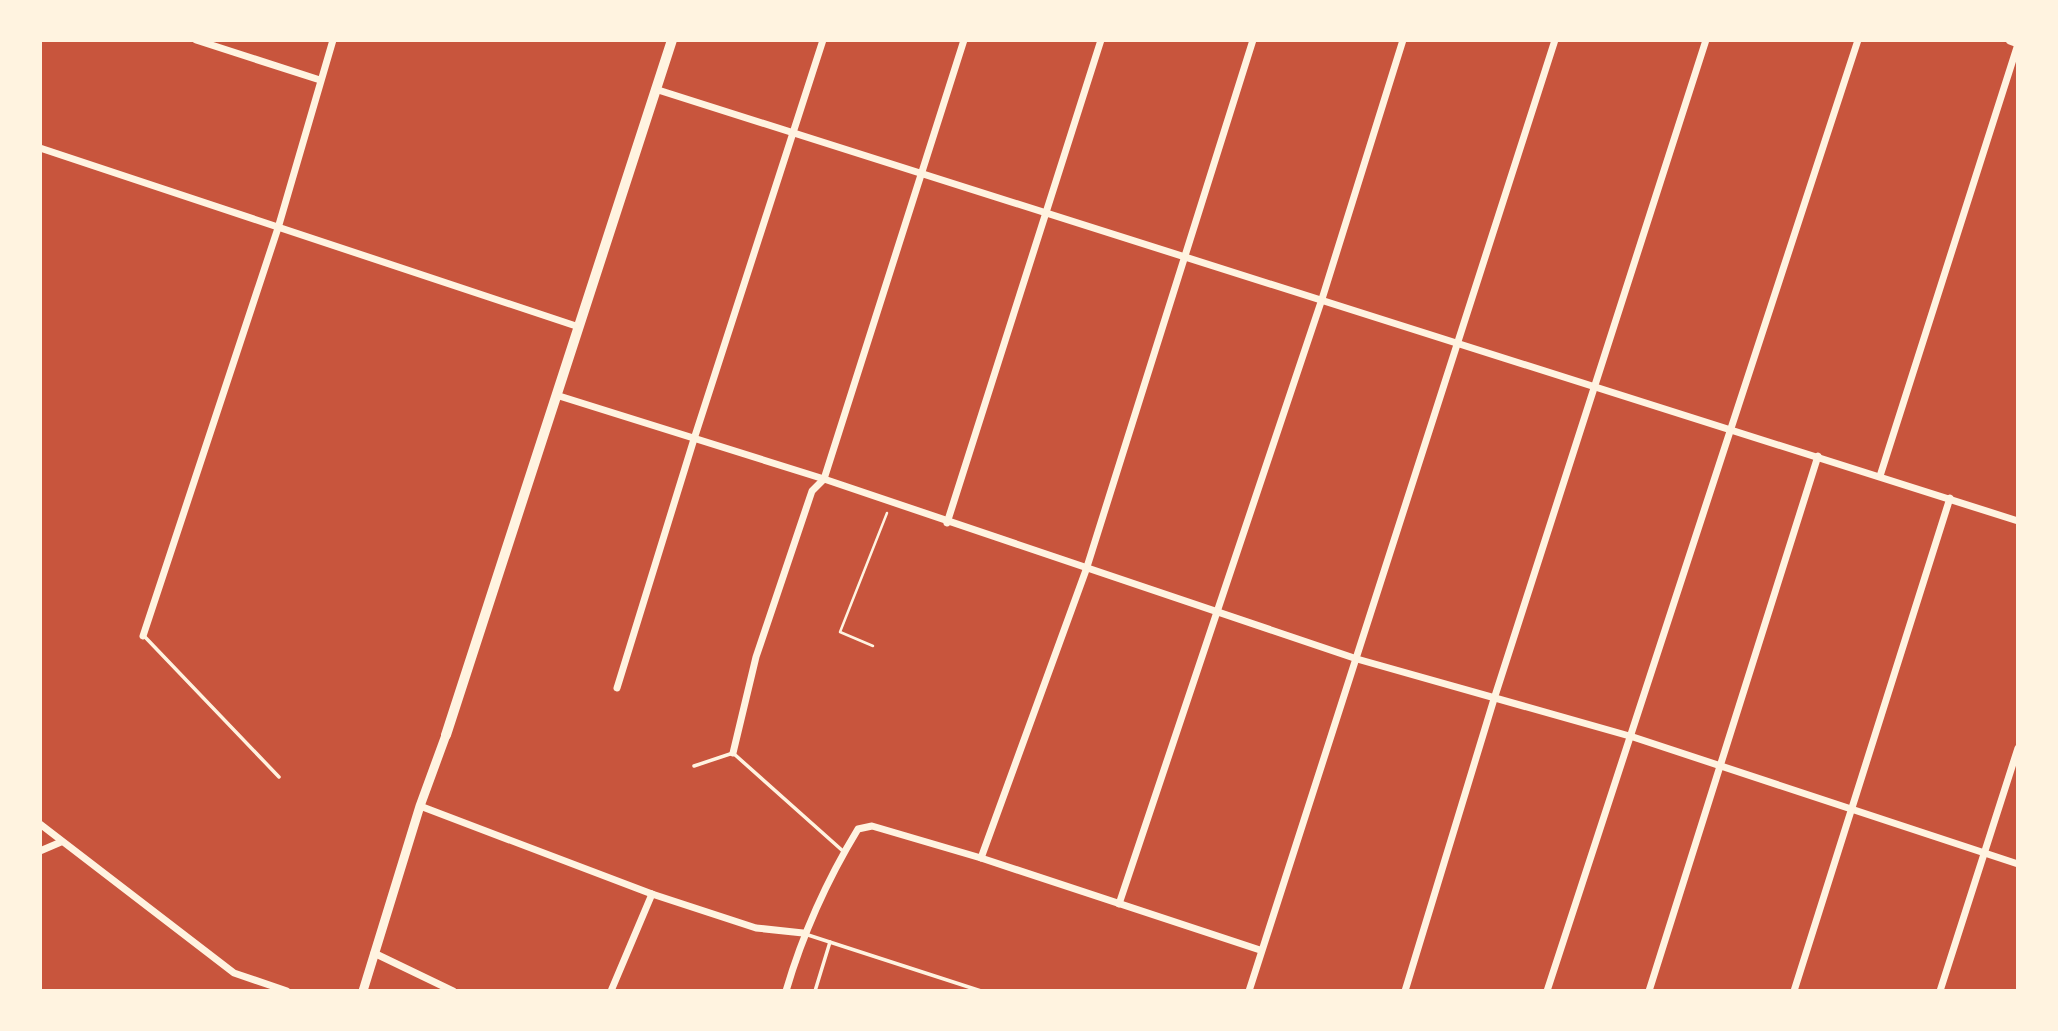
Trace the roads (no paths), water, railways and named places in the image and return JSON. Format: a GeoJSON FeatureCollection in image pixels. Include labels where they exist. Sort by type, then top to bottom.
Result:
{"type":"FeatureCollection","features":[{"type":"Feature","properties":{"kind":"main road"},"geometry":{"type":"LineString","coordinates":[[446,735],[672,40]]}},
{"type":"Feature","properties":{"kind":"street"},"geometry":{"type":"LineString","coordinates":[[196,40],[320,80]]}},
{"type":"Feature","properties":{"kind":"street"},"geometry":{"type":"LineString","coordinates":[[144,636],[278,228],[333,40]]}},
{"type":"Feature","properties":{"kind":"street"},"geometry":{"type":"LineString","coordinates":[[617,688],[823,40]]}},
{"type":"Feature","properties":{"kind":"street"},"geometry":{"type":"LineString","coordinates":[[733,754],[756,657],[812,491],[824,480],[964,40]]}},
{"type":"Feature","properties":{"kind":"street"},"geometry":{"type":"LineString","coordinates":[[947,523],[1101,40]]}},
{"type":"Feature","properties":{"kind":"street"},"geometry":{"type":"LineString","coordinates":[[981,858],[1086,570],[1253,40]]}},
{"type":"Feature","properties":{"kind":"street"},"geometry":{"type":"LineString","coordinates":[[1119,904],[1322,299],[1403,40]]}},
{"type":"Feature","properties":{"kind":"street"},"geometry":{"type":"LineString","coordinates":[[1249,991],[1555,40]]}},
{"type":"Feature","properties":{"kind":"street"},"geometry":{"type":"LineString","coordinates":[[1405,991],[1494,699],[1706,40]]}},
{"type":"Feature","properties":{"kind":"street"},"geometry":{"type":"LineString","coordinates":[[1547,991],[1633,737],[1730,429],[1858,40]]}},
{"type":"Feature","properties":{"kind":"street"},"geometry":{"type":"LineString","coordinates":[[1880,476],[2018,43],[2010,40]]}},
{"type":"Feature","properties":{"kind":"street"},"geometry":{"type":"LineString","coordinates":[[655,89],[2018,521]]}},
{"type":"Feature","properties":{"kind":"street"},"geometry":{"type":"LineString","coordinates":[[40,148],[579,327]]}},
{"type":"Feature","properties":{"kind":"street"},"geometry":{"type":"LineString","coordinates":[[556,395],[824,480],[1357,659],[1633,737],[2018,864]]}},
{"type":"Feature","properties":{"kind":"street"},"geometry":{"type":"LineString","coordinates":[[1649,991],[1818,456]]}},
{"type":"Feature","properties":{"kind":"street"},"geometry":{"type":"LineString","coordinates":[[1794,991],[1950,498]]}},
{"type":"Feature","properties":{"kind":"street"},"geometry":{"type":"LineString","coordinates":[[362,991],[420,806],[446,735]]}},
{"type":"Feature","properties":{"kind":"street"},"geometry":{"type":"LineString","coordinates":[[1940,991],[2018,748]]}},
{"type":"Feature","properties":{"kind":"street"},"geometry":{"type":"LineString","coordinates":[[420,806],[652,894],[757,928],[803,933]]}},
{"type":"Feature","properties":{"kind":"street"},"geometry":{"type":"LineString","coordinates":[[40,824],[234,973],[287,991]]}},
{"type":"Feature","properties":{"kind":"street"},"geometry":{"type":"LineString","coordinates":[[786,991],[803,933],[845,852],[859,829],[872,826],[981,858],[1260,950]]}},
{"type":"Feature","properties":{"kind":"street"},"geometry":{"type":"LineString","coordinates":[[40,851],[61,842]]}},
{"type":"Feature","properties":{"kind":"street"},"geometry":{"type":"LineString","coordinates":[[611,991],[652,894]]}},
{"type":"Feature","properties":{"kind":"street"},"geometry":{"type":"LineString","coordinates":[[374,953],[453,991]]}},
{"type":"Feature","properties":{"kind":"lane"},"geometry":{"type":"LineString","coordinates":[[144,636],[279,777]]}},
{"type":"Feature","properties":{"kind":"lane"},"geometry":{"type":"LineString","coordinates":[[694,766],[733,754],[845,852]]}},
{"type":"Feature","properties":{"kind":"lane"},"geometry":{"type":"LineString","coordinates":[[803,933],[981,991]]}},
{"type":"Feature","properties":{"kind":"lane"},"geometry":{"type":"LineString","coordinates":[[815,991],[830,942]]}}]}
